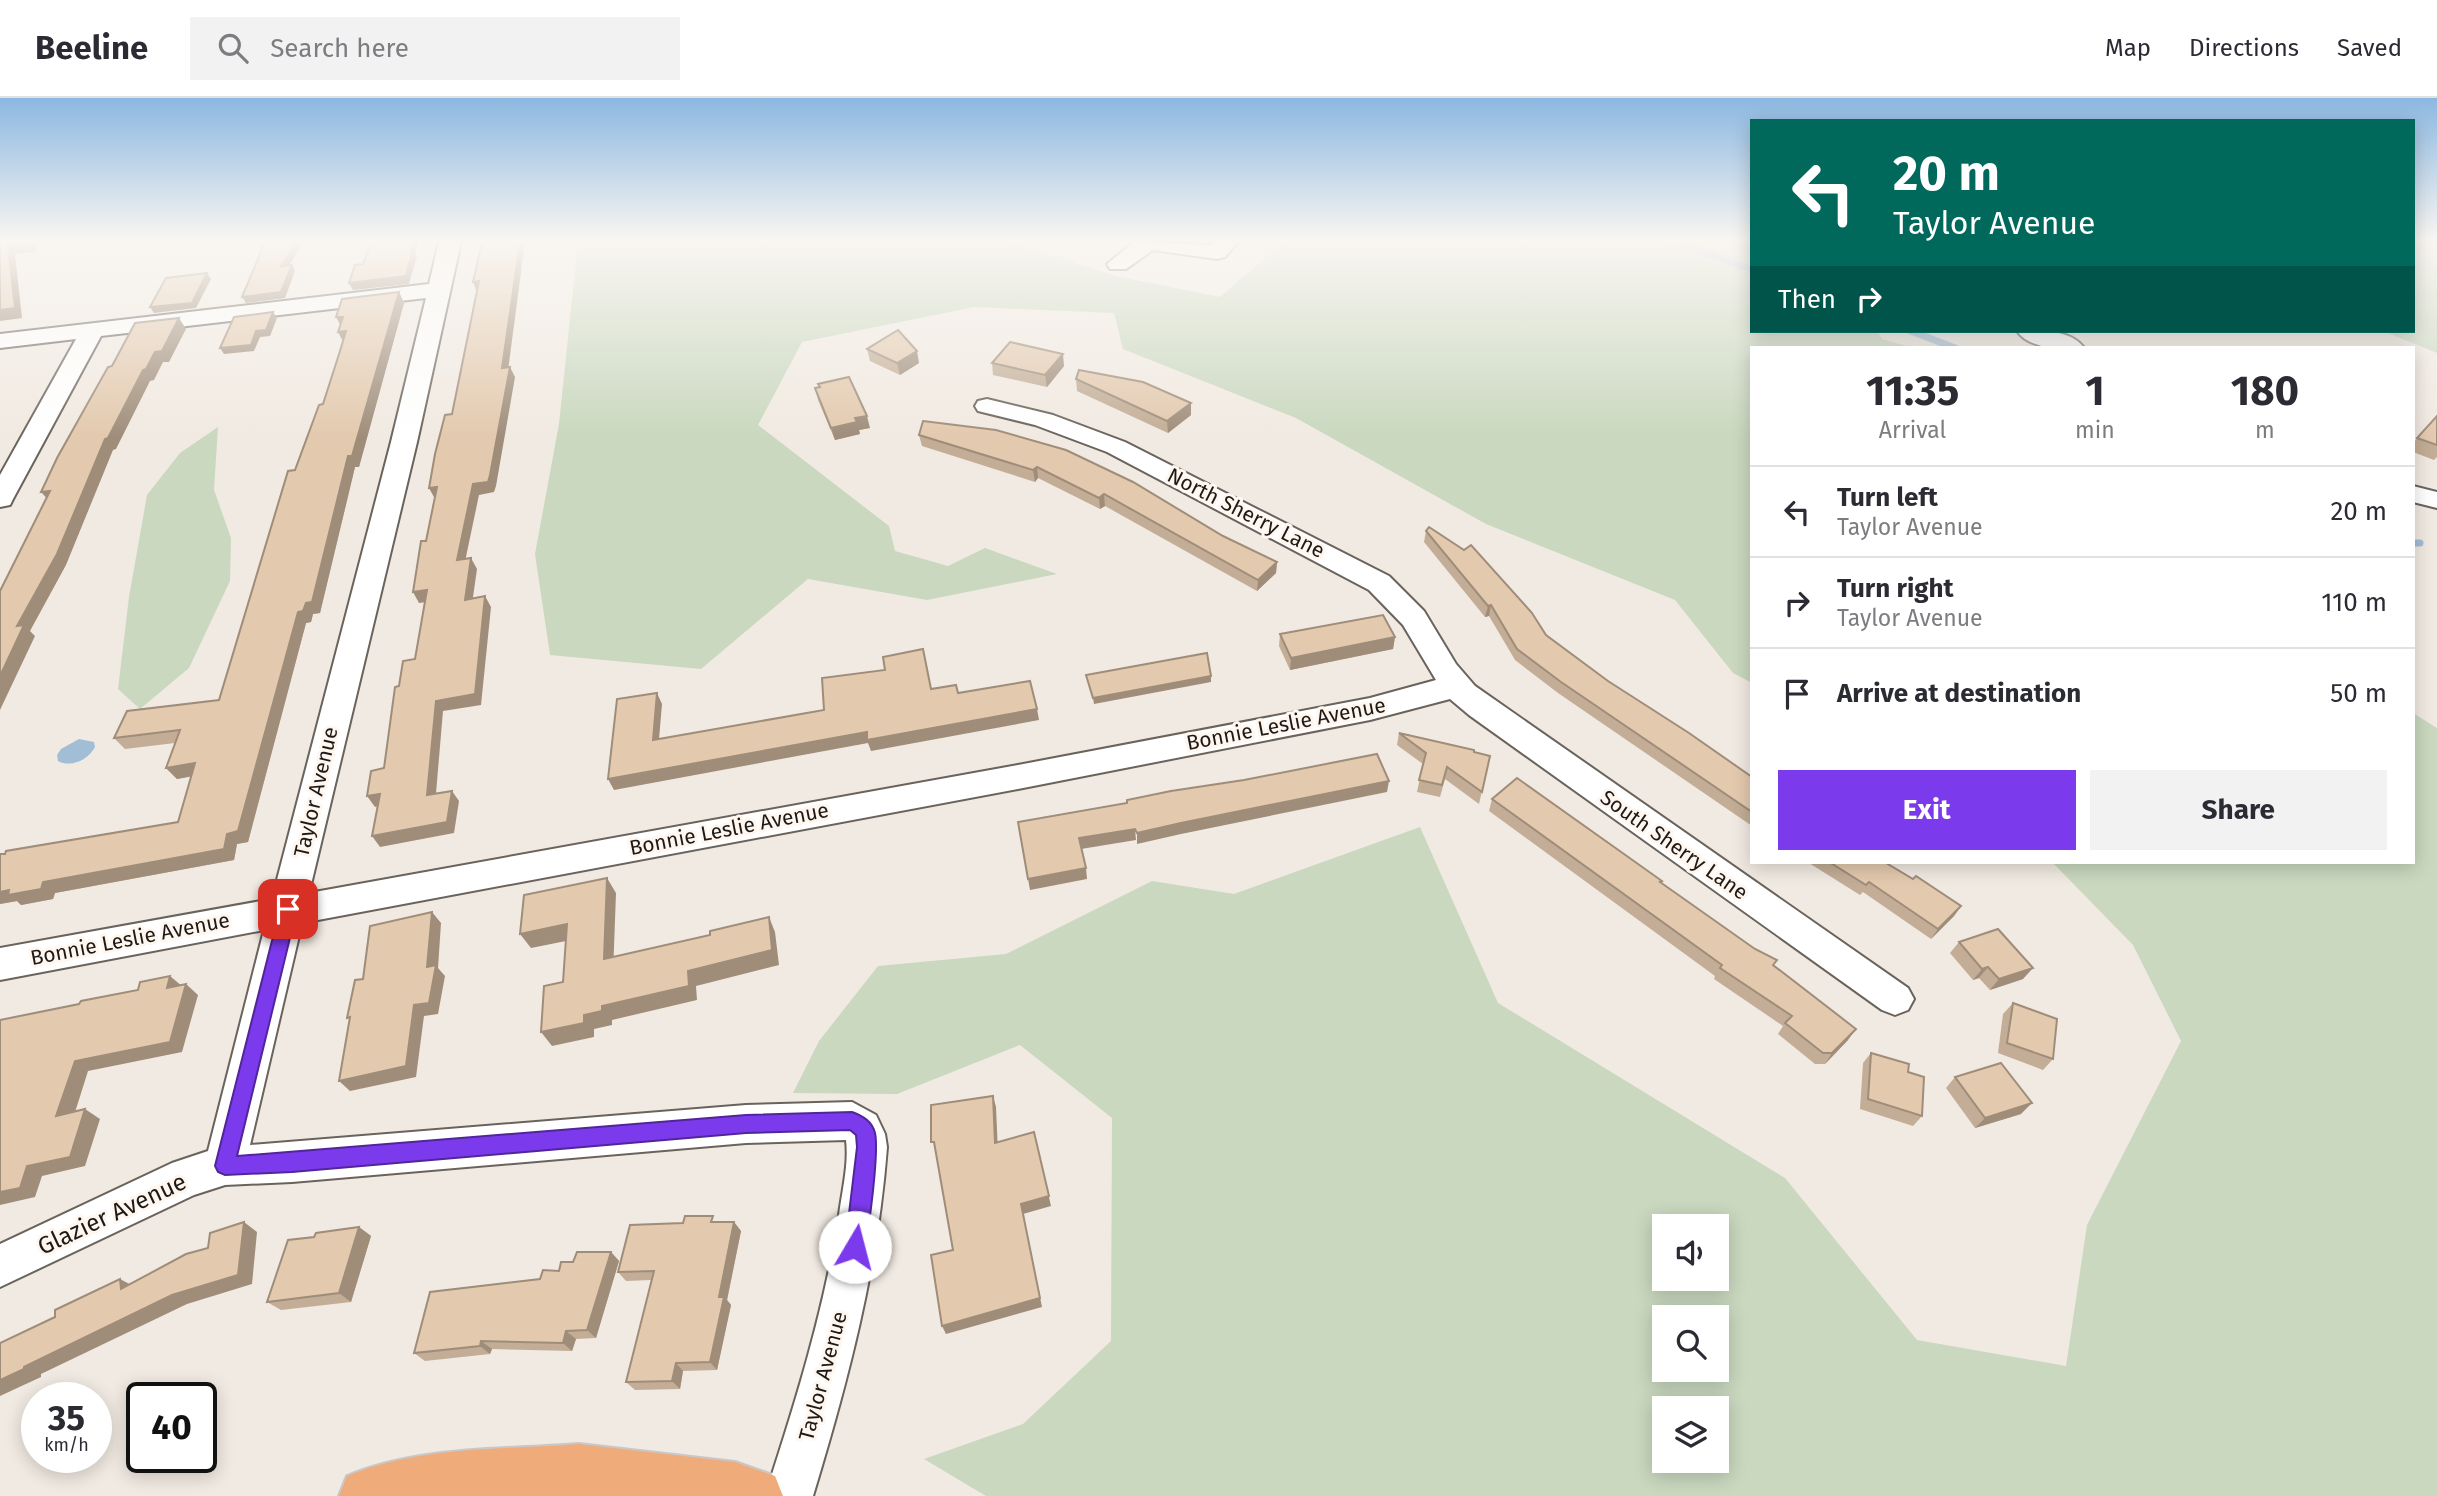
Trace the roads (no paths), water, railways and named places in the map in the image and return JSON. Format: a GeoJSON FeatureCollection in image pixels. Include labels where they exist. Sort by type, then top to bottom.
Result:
{"type":"FeatureCollection","features":[{"type":"Feature","properties":{"kind":"main road"},"geometry":{"type":"LineString","coordinates":[[367,1496],[421,1483],[579,1472],[736,1490],[755,1496]]}},
{"type":"Feature","properties":{"kind":"street"},"geometry":{"type":"LineString","coordinates":[[0,341],[289,307]]}},
{"type":"Feature","properties":{"kind":"street","name":"Taylor Avenue"},"geometry":{"type":"LineString","coordinates":[[433,307],[404,442],[347,662],[225,1166],[292,1163],[746,1124],[852,1121],[860,1125],[866,1133],[867,1147],[855,1247],[826,1379],[789,1496]]}},
{"type":"Feature","properties":{"kind":"street"},"geometry":{"type":"LineString","coordinates":[[0,499],[93,330]]}},
{"type":"Feature","properties":{"kind":"street"},"geometry":{"type":"LineString","coordinates":[[2036,333],[2070,342]]}},
{"type":"Feature","properties":{"kind":"street","name":"North Sherry Lane"},"geometry":{"type":"LineString","coordinates":[[988,406],[1044,420],[1116,447],[1379,583],[1408,609],[1429,638],[1456,686]]}},
{"type":"Feature","properties":{"kind":"street"},"geometry":{"type":"LineString","coordinates":[[2415,494],[2437,500]]}},
{"type":"Feature","properties":{"kind":"street","name":"Bonnie Leslie Avenue"},"geometry":{"type":"LineString","coordinates":[[0,964],[1018,777],[1370,709],[1456,686]]}},
{"type":"Feature","properties":{"kind":"street","name":"South Sherry Lane"},"geometry":{"type":"LineString","coordinates":[[1456,686],[1495,719],[1895,999]]}},
{"type":"Feature","properties":{"kind":"street","name":"Glazier Avenue"},"geometry":{"type":"LineString","coordinates":[[0,1266],[187,1177],[225,1166]]}},
{"type":"Feature","properties":{"kind":"water"},"geometry":{"type":"Polygon","coordinates":[[[79,739],[94,742],[95,747],[88,756],[79,762],[68,764],[58,761],[57,755],[61,749],[79,739]]]}},
{"type":"Feature","properties":{"kind":"waterway"},"geometry":{"type":"LineString","coordinates":[[1916,333],[1950,346]]}},
{"type":"Feature","properties":{"kind":"waterway"},"geometry":{"type":"LineString","coordinates":[[2415,543],[2420,543]]}}]}
